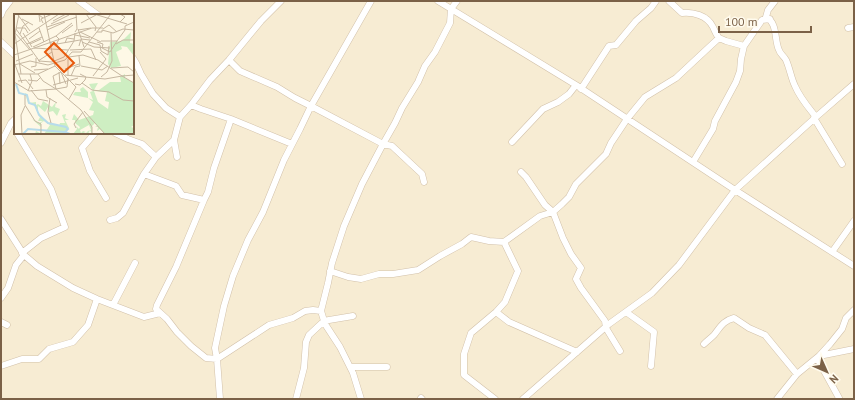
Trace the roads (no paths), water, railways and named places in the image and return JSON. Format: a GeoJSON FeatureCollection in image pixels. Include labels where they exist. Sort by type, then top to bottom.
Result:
{"type":"FeatureCollection","features":[{"type":"Feature","properties":{"kind":"street"},"geometry":{"type":"LineString","coordinates":[[2,13],[3,1]]}},
{"type":"Feature","properties":{"kind":"street"},"geometry":{"type":"LineString","coordinates":[[2,13],[10,1]]}},
{"type":"Feature","properties":{"kind":"street"},"geometry":{"type":"LineString","coordinates":[[79,1],[97,14]]}},
{"type":"Feature","properties":{"kind":"street"},"geometry":{"type":"LineString","coordinates":[[177,157],[174,140],[180,117],[192,105],[210,80],[261,21],[281,1]]}},
{"type":"Feature","properties":{"kind":"street"},"geometry":{"type":"LineString","coordinates":[[220,399],[215,348],[224,306],[233,276],[248,240],[264,212],[284,160],[311,106],[371,1]]}},
{"type":"Feature","properties":{"kind":"street"},"geometry":{"type":"LineString","coordinates":[[438,1],[579,87],[735,190],[854,266]]}},
{"type":"Feature","properties":{"kind":"street"},"geometry":{"type":"LineString","coordinates":[[361,399],[353,373],[340,347],[324,321],[321,311],[330,271],[344,226],[362,184],[402,108],[418,82],[425,66],[435,52],[450,23],[451,10],[457,1]]}},
{"type":"Feature","properties":{"kind":"street"},"geometry":{"type":"LineString","coordinates":[[512,142],[543,109],[558,102],[579,87],[609,46],[616,45],[656,1]]}},
{"type":"Feature","properties":{"kind":"street"},"geometry":{"type":"LineString","coordinates":[[669,1],[682,13],[690,12],[707,19],[713,26],[715,33],[719,38],[726,42],[744,46]]}},
{"type":"Feature","properties":{"kind":"street"},"geometry":{"type":"LineString","coordinates":[[775,1],[768,10],[766,17],[770,19],[774,25],[779,50],[790,68],[800,97],[815,117],[842,164]]}},
{"type":"Feature","properties":{"kind":"street"},"geometry":{"type":"LineString","coordinates":[[693,162],[713,129],[714,121],[736,82],[740,71],[744,46],[762,20],[770,19]]}},
{"type":"Feature","properties":{"kind":"street"},"geometry":{"type":"LineString","coordinates":[[330,271],[348,277],[361,279],[379,274],[393,274],[418,270],[471,237],[489,241],[504,242],[540,216],[553,212],[569,197],[576,184],[606,154],[611,143],[627,118],[645,97],[676,78],[719,38]]}},
{"type":"Feature","properties":{"kind":"street"},"geometry":{"type":"LineString","coordinates":[[1,42],[14,54]]}},
{"type":"Feature","properties":{"kind":"street"},"geometry":{"type":"LineString","coordinates":[[134,60],[153,94],[166,108],[180,117]]}},
{"type":"Feature","properties":{"kind":"street"},"geometry":{"type":"LineString","coordinates":[[228,60],[240,71],[277,87],[383,144],[392,146],[422,174],[424,182]]}},
{"type":"Feature","properties":{"kind":"street"},"geometry":{"type":"LineString","coordinates":[[523,399],[606,327],[652,293],[679,265],[735,190],[815,117],[854,84]]}},
{"type":"Feature","properties":{"kind":"street"},"geometry":{"type":"LineString","coordinates":[[192,105],[292,144]]}},
{"type":"Feature","properties":{"kind":"street"},"geometry":{"type":"LineString","coordinates":[[231,119],[216,160],[208,192],[156,310],[191,346],[206,358],[217,359],[269,325],[293,318],[305,311],[321,311]]}},
{"type":"Feature","properties":{"kind":"street"},"geometry":{"type":"LineString","coordinates":[[1,143],[13,121]]}},
{"type":"Feature","properties":{"kind":"street"},"geometry":{"type":"LineString","coordinates":[[1,298],[8,288],[16,265],[23,254],[41,238],[65,227],[51,189],[18,134]]}},
{"type":"Feature","properties":{"kind":"street"},"geometry":{"type":"LineString","coordinates":[[95,134],[82,148],[90,171],[106,198]]}},
{"type":"Feature","properties":{"kind":"street"},"geometry":{"type":"LineString","coordinates":[[117,134],[142,144],[156,157]]}},
{"type":"Feature","properties":{"kind":"street"},"geometry":{"type":"LineString","coordinates":[[110,220],[117,218],[123,213],[144,174],[156,157],[174,140]]}},
{"type":"Feature","properties":{"kind":"street"},"geometry":{"type":"LineString","coordinates":[[521,172],[545,205],[553,212],[571,254],[581,268],[576,279],[605,321],[606,327],[620,351]]}},
{"type":"Feature","properties":{"kind":"street"},"geometry":{"type":"LineString","coordinates":[[144,174],[176,186],[182,195],[204,200]]}},
{"type":"Feature","properties":{"kind":"street"},"geometry":{"type":"LineString","coordinates":[[1,219],[23,254],[37,266],[73,288],[144,317],[160,313]]}},
{"type":"Feature","properties":{"kind":"street"},"geometry":{"type":"LineString","coordinates":[[832,252],[854,222]]}},
{"type":"Feature","properties":{"kind":"street"},"geometry":{"type":"LineString","coordinates":[[495,399],[464,375],[464,354],[471,333],[496,312],[505,302],[518,271],[504,242]]}},
{"type":"Feature","properties":{"kind":"street"},"geometry":{"type":"LineString","coordinates":[[113,305],[135,263]]}},
{"type":"Feature","properties":{"kind":"street"},"geometry":{"type":"LineString","coordinates":[[1,366],[22,358],[39,359],[49,349],[73,342],[88,324],[97,298]]}},
{"type":"Feature","properties":{"kind":"street"},"geometry":{"type":"LineString","coordinates":[[777,399],[797,374],[818,357],[830,344],[842,329],[846,318],[854,310]]}},
{"type":"Feature","properties":{"kind":"street"},"geometry":{"type":"LineString","coordinates":[[496,312],[509,322],[577,352]]}},
{"type":"Feature","properties":{"kind":"street"},"geometry":{"type":"LineString","coordinates":[[626,312],[654,332],[651,366]]}},
{"type":"Feature","properties":{"kind":"street"},"geometry":{"type":"LineString","coordinates":[[296,399],[304,368],[306,342],[309,335],[324,321],[353,316]]}},
{"type":"Feature","properties":{"kind":"street"},"geometry":{"type":"LineString","coordinates":[[704,344],[728,320],[734,318],[749,328],[765,335],[797,374]]}},
{"type":"Feature","properties":{"kind":"street"},"geometry":{"type":"LineString","coordinates":[[818,357],[854,348]]}},
{"type":"Feature","properties":{"kind":"street"},"geometry":{"type":"LineString","coordinates":[[818,357],[839,398]]}},
{"type":"Feature","properties":{"kind":"street"},"geometry":{"type":"LineString","coordinates":[[350,368],[387,367]]}}]}
